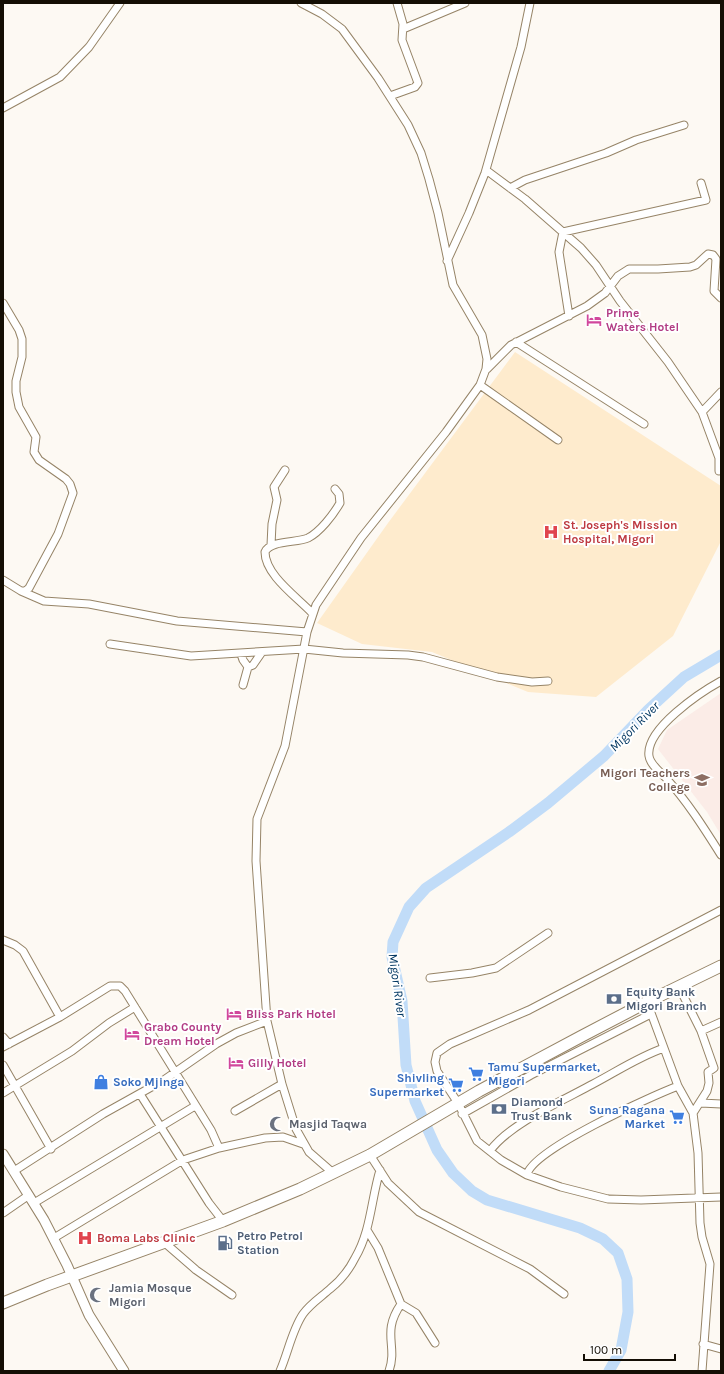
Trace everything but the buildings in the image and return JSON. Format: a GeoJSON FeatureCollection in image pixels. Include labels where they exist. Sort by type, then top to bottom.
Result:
{"type":"FeatureCollection","features":[{"type":"Feature","properties":{"kind":"highway"},"geometry":{"type":"LineString","coordinates":[[3,1303],[72,1276],[223,1221],[333,1173],[370,1155],[458,1104],[647,1002],[721,966]]}},
{"type":"Feature","properties":{"kind":"street"},"geometry":{"type":"LineString","coordinates":[[3,108],[44,87],[64,74],[89,47],[120,3]]}},
{"type":"Feature","properties":{"kind":"street"},"geometry":{"type":"LineString","coordinates":[[301,3],[322,14],[342,29],[356,46],[408,125],[421,153],[438,212],[453,285],[482,335],[486,346],[486,369],[480,385],[446,432],[361,538],[322,595],[312,613],[285,746],[262,806],[256,830],[256,860],[267,1020],[282,1084],[296,1129],[303,1144],[309,1152],[333,1173]]}},
{"type":"Feature","properties":{"kind":"street"},"geometry":{"type":"LineString","coordinates":[[390,96],[415,87],[418,83],[402,40],[402,19],[397,3]]}},
{"type":"Feature","properties":{"kind":"street"},"geometry":{"type":"LineString","coordinates":[[403,29],[464,3]]}},
{"type":"Feature","properties":{"kind":"street"},"geometry":{"type":"LineString","coordinates":[[447,261],[469,213],[486,170],[521,47],[530,3]]}},
{"type":"Feature","properties":{"kind":"street"},"geometry":{"type":"LineString","coordinates":[[510,188],[525,180],[606,153],[636,140],[684,125]]}},
{"type":"Feature","properties":{"kind":"street"},"geometry":{"type":"LineString","coordinates":[[486,170],[510,188],[589,256],[620,301],[668,362],[702,412],[719,458],[719,471]]}},
{"type":"Feature","properties":{"kind":"street"},"geometry":{"type":"LineString","coordinates":[[562,232],[706,200],[701,183]]}},
{"type":"Feature","properties":{"kind":"street"},"geometry":{"type":"LineString","coordinates":[[562,232],[558,252],[569,316]]}},
{"type":"Feature","properties":{"kind":"street"},"geometry":{"type":"LineString","coordinates":[[486,369],[506,349],[516,342],[587,306],[611,287],[618,276],[628,269],[690,267],[696,265],[710,254],[715,256],[716,259],[714,290],[721,298]]}},
{"type":"Feature","properties":{"kind":"street"},"geometry":{"type":"LineString","coordinates":[[3,303],[19,330],[22,340],[22,357],[16,392],[19,407],[36,437],[34,452],[39,460],[66,479],[70,484],[73,493],[58,534],[29,588],[25,591],[21,591]]}},
{"type":"Feature","properties":{"kind":"street"},"geometry":{"type":"LineString","coordinates":[[516,342],[644,424]]}},
{"type":"Feature","properties":{"kind":"street"},"geometry":{"type":"LineString","coordinates":[[480,385],[558,440]]}},
{"type":"Feature","properties":{"kind":"street"},"geometry":{"type":"LineString","coordinates":[[702,412],[721,392]]}},
{"type":"Feature","properties":{"kind":"street"},"geometry":{"type":"LineString","coordinates":[[271,546],[272,524],[276,500],[274,486],[285,470]]}},
{"type":"Feature","properties":{"kind":"street"},"geometry":{"type":"LineString","coordinates":[[312,613],[272,573],[265,557],[266,549],[271,546],[304,539],[316,532],[340,503],[339,494],[335,489]]}},
{"type":"Feature","properties":{"kind":"street"},"geometry":{"type":"LineString","coordinates":[[3,580],[21,591],[44,601],[89,604],[177,621],[307,632]]}},
{"type":"Feature","properties":{"kind":"street"},"geometry":{"type":"LineString","coordinates":[[110,644],[191,656],[304,649],[343,654],[394,654],[423,657],[497,677],[532,682],[548,681]]}},
{"type":"Feature","properties":{"kind":"street"},"geometry":{"type":"LineString","coordinates":[[243,685],[248,667],[252,665],[262,652]]}},
{"type":"Feature","properties":{"kind":"street"},"geometry":{"type":"LineString","coordinates":[[241,654],[248,667]]}},
{"type":"Feature","properties":{"kind":"street"},"geometry":{"type":"LineString","coordinates":[[721,682],[704,692],[663,724],[652,739],[648,753],[652,764],[679,793],[721,854]]}},
{"type":"Feature","properties":{"kind":"street"},"geometry":{"type":"LineString","coordinates":[[721,910],[529,1010],[442,1048],[435,1057],[435,1067],[443,1083],[458,1104],[477,1141],[527,1174],[561,1187],[608,1199],[641,1200],[721,1197]]}},
{"type":"Feature","properties":{"kind":"street"},"geometry":{"type":"LineString","coordinates":[[430,978],[472,973],[496,968],[548,933]]}},
{"type":"Feature","properties":{"kind":"street"},"geometry":{"type":"LineString","coordinates":[[3,940],[15,945],[23,951],[60,1017]]}},
{"type":"Feature","properties":{"kind":"street"},"geometry":{"type":"LineString","coordinates":[[3,1037],[6,1045],[60,1017],[96,993],[114,985],[123,988],[211,1130],[219,1148]]}},
{"type":"Feature","properties":{"kind":"street"},"geometry":{"type":"LineString","coordinates":[[679,987],[718,1068],[708,1072],[709,1087],[701,1103],[693,1113]]}},
{"type":"Feature","properties":{"kind":"street"},"geometry":{"type":"LineString","coordinates":[[647,1002],[678,1086],[693,1113],[698,1153],[702,1237],[710,1264],[702,1371]]}},
{"type":"Feature","properties":{"kind":"street"},"geometry":{"type":"LineString","coordinates":[[3,1093],[72,1051],[109,1023],[135,1007]]}},
{"type":"Feature","properties":{"kind":"street"},"geometry":{"type":"LineString","coordinates":[[462,1114],[532,1075],[651,1014]]}},
{"type":"Feature","properties":{"kind":"street"},"geometry":{"type":"LineString","coordinates":[[14,1171],[103,1114],[140,1094],[236,1033],[267,1020]]}},
{"type":"Feature","properties":{"kind":"street"},"geometry":{"type":"LineString","coordinates":[[700,1031],[721,1022]]}},
{"type":"Feature","properties":{"kind":"street"},"geometry":{"type":"LineString","coordinates":[[490,1151],[505,1136],[543,1112],[633,1061],[664,1048]]}},
{"type":"Feature","properties":{"kind":"street"},"geometry":{"type":"LineString","coordinates":[[3,1065],[50,1149]]}},
{"type":"Feature","properties":{"kind":"street"},"geometry":{"type":"LineString","coordinates":[[235,1111],[282,1084]]}},
{"type":"Feature","properties":{"kind":"street"},"geometry":{"type":"LineString","coordinates":[[527,1174],[534,1164],[557,1146],[643,1101],[678,1086]]}},
{"type":"Feature","properties":{"kind":"street"},"geometry":{"type":"LineString","coordinates":[[140,1094],[209,1203],[223,1221]]}},
{"type":"Feature","properties":{"kind":"street"},"geometry":{"type":"LineString","coordinates":[[701,1103],[721,1104]]}},
{"type":"Feature","properties":{"kind":"street"},"geometry":{"type":"LineString","coordinates":[[3,1213],[32,1199],[195,1106]]}},
{"type":"Feature","properties":{"kind":"street"},"geometry":{"type":"LineString","coordinates":[[54,1238],[183,1160],[219,1148],[274,1136],[291,1139],[303,1144]]}},
{"type":"Feature","properties":{"kind":"street"},"geometry":{"type":"LineString","coordinates":[[3,1154],[32,1199],[54,1238],[89,1315],[124,1371]]}},
{"type":"Feature","properties":{"kind":"street"},"geometry":{"type":"LineString","coordinates":[[370,1155],[398,1195],[418,1212],[530,1269],[564,1294]]}},
{"type":"Feature","properties":{"kind":"street"},"geometry":{"type":"LineString","coordinates":[[280,1371],[302,1316],[344,1274],[355,1258],[367,1230],[375,1184],[380,1170]]}},
{"type":"Feature","properties":{"kind":"street"},"geometry":{"type":"LineString","coordinates":[[367,1230],[378,1248],[401,1304],[416,1313],[435,1343]]}},
{"type":"Feature","properties":{"kind":"street"},"geometry":{"type":"LineString","coordinates":[[165,1243],[176,1255],[206,1278],[232,1295]]}},
{"type":"Feature","properties":{"kind":"street"},"geometry":{"type":"LineString","coordinates":[[389,1371],[392,1358],[390,1328],[394,1315],[401,1304]]}},
{"type":"Feature","properties":{"kind":"street"},"geometry":{"type":"LineString","coordinates":[[703,1344],[721,1350]]}},
{"type":"Feature","properties":{"kind":"shaded area","name":"St. Joseph's Mission Hospital, Migori"},"geometry":{"type":"Polygon","coordinates":[[[515,352],[721,486],[721,541],[673,636],[596,697],[528,692],[432,652],[362,644],[317,623],[388,523],[515,352]]]}},
{"type":"Feature","properties":{"kind":"shaded area","name":"Migori Teachers College"},"geometry":{"type":"Polygon","coordinates":[[[721,693],[721,835],[707,812],[658,749],[667,730],[721,693]]]}},
{"type":"Feature","properties":{"kind":"waterway","name":"Migori River"},"geometry":{"type":"LineString","coordinates":[[609,1371],[621,1350],[628,1312],[627,1279],[618,1253],[603,1239],[580,1228],[487,1200],[472,1191],[453,1173],[437,1150],[415,1101],[406,1065],[402,1001],[392,957],[393,942],[409,907],[426,888],[509,832],[548,803],[604,756],[648,710],[684,677],[721,655]]}},
{"type":"Feature","properties":{"kind":"place","name":"Prime Waters Hotel"},"geometry":{"type":"Point","coordinates":[594,320]}},
{"type":"Feature","properties":{"kind":"place","name":"St. Joseph's Mission Hospital, Migori"},"geometry":{"type":"Point","coordinates":[551,532]}},
{"type":"Feature","properties":{"kind":"place","name":"Migori Teachers College"},"geometry":{"type":"Point","coordinates":[702,780]}},
{"type":"Feature","properties":{"kind":"place","name":"Equity Bank Migori Branch"},"geometry":{"type":"Point","coordinates":[614,999]}},
{"type":"Feature","properties":{"kind":"place","name":"Bliss Park Hotel"},"geometry":{"type":"Point","coordinates":[234,1014]}},
{"type":"Feature","properties":{"kind":"place","name":"Grabo County Dream Hotel"},"geometry":{"type":"Point","coordinates":[132,1034]}},
{"type":"Feature","properties":{"kind":"place","name":"Gilly Hotel"},"geometry":{"type":"Point","coordinates":[236,1063]}},
{"type":"Feature","properties":{"kind":"place","name":"Tamu Supermarket, Migori"},"geometry":{"type":"Point","coordinates":[476,1074]}},
{"type":"Feature","properties":{"kind":"place","name":"Soko Mjinga"},"geometry":{"type":"Point","coordinates":[101,1082]}},
{"type":"Feature","properties":{"kind":"place","name":"Shivling Supermarket"},"geometry":{"type":"Point","coordinates":[456,1085]}},
{"type":"Feature","properties":{"kind":"place","name":"Diamond Trust Bank"},"geometry":{"type":"Point","coordinates":[499,1109]}},
{"type":"Feature","properties":{"kind":"place","name":"Suna Ragana Market"},"geometry":{"type":"Point","coordinates":[677,1117]}},
{"type":"Feature","properties":{"kind":"place","name":"Masjid Taqwa"},"geometry":{"type":"Point","coordinates":[277,1124]}},
{"type":"Feature","properties":{"kind":"place","name":"Boma Labs Clinic"},"geometry":{"type":"Point","coordinates":[85,1238]}},
{"type":"Feature","properties":{"kind":"place","name":"Petro Petrol Station"},"geometry":{"type":"Point","coordinates":[225,1243]}},
{"type":"Feature","properties":{"kind":"place","name":"Jamia Mosque Migori"},"geometry":{"type":"Point","coordinates":[97,1295]}}]}
